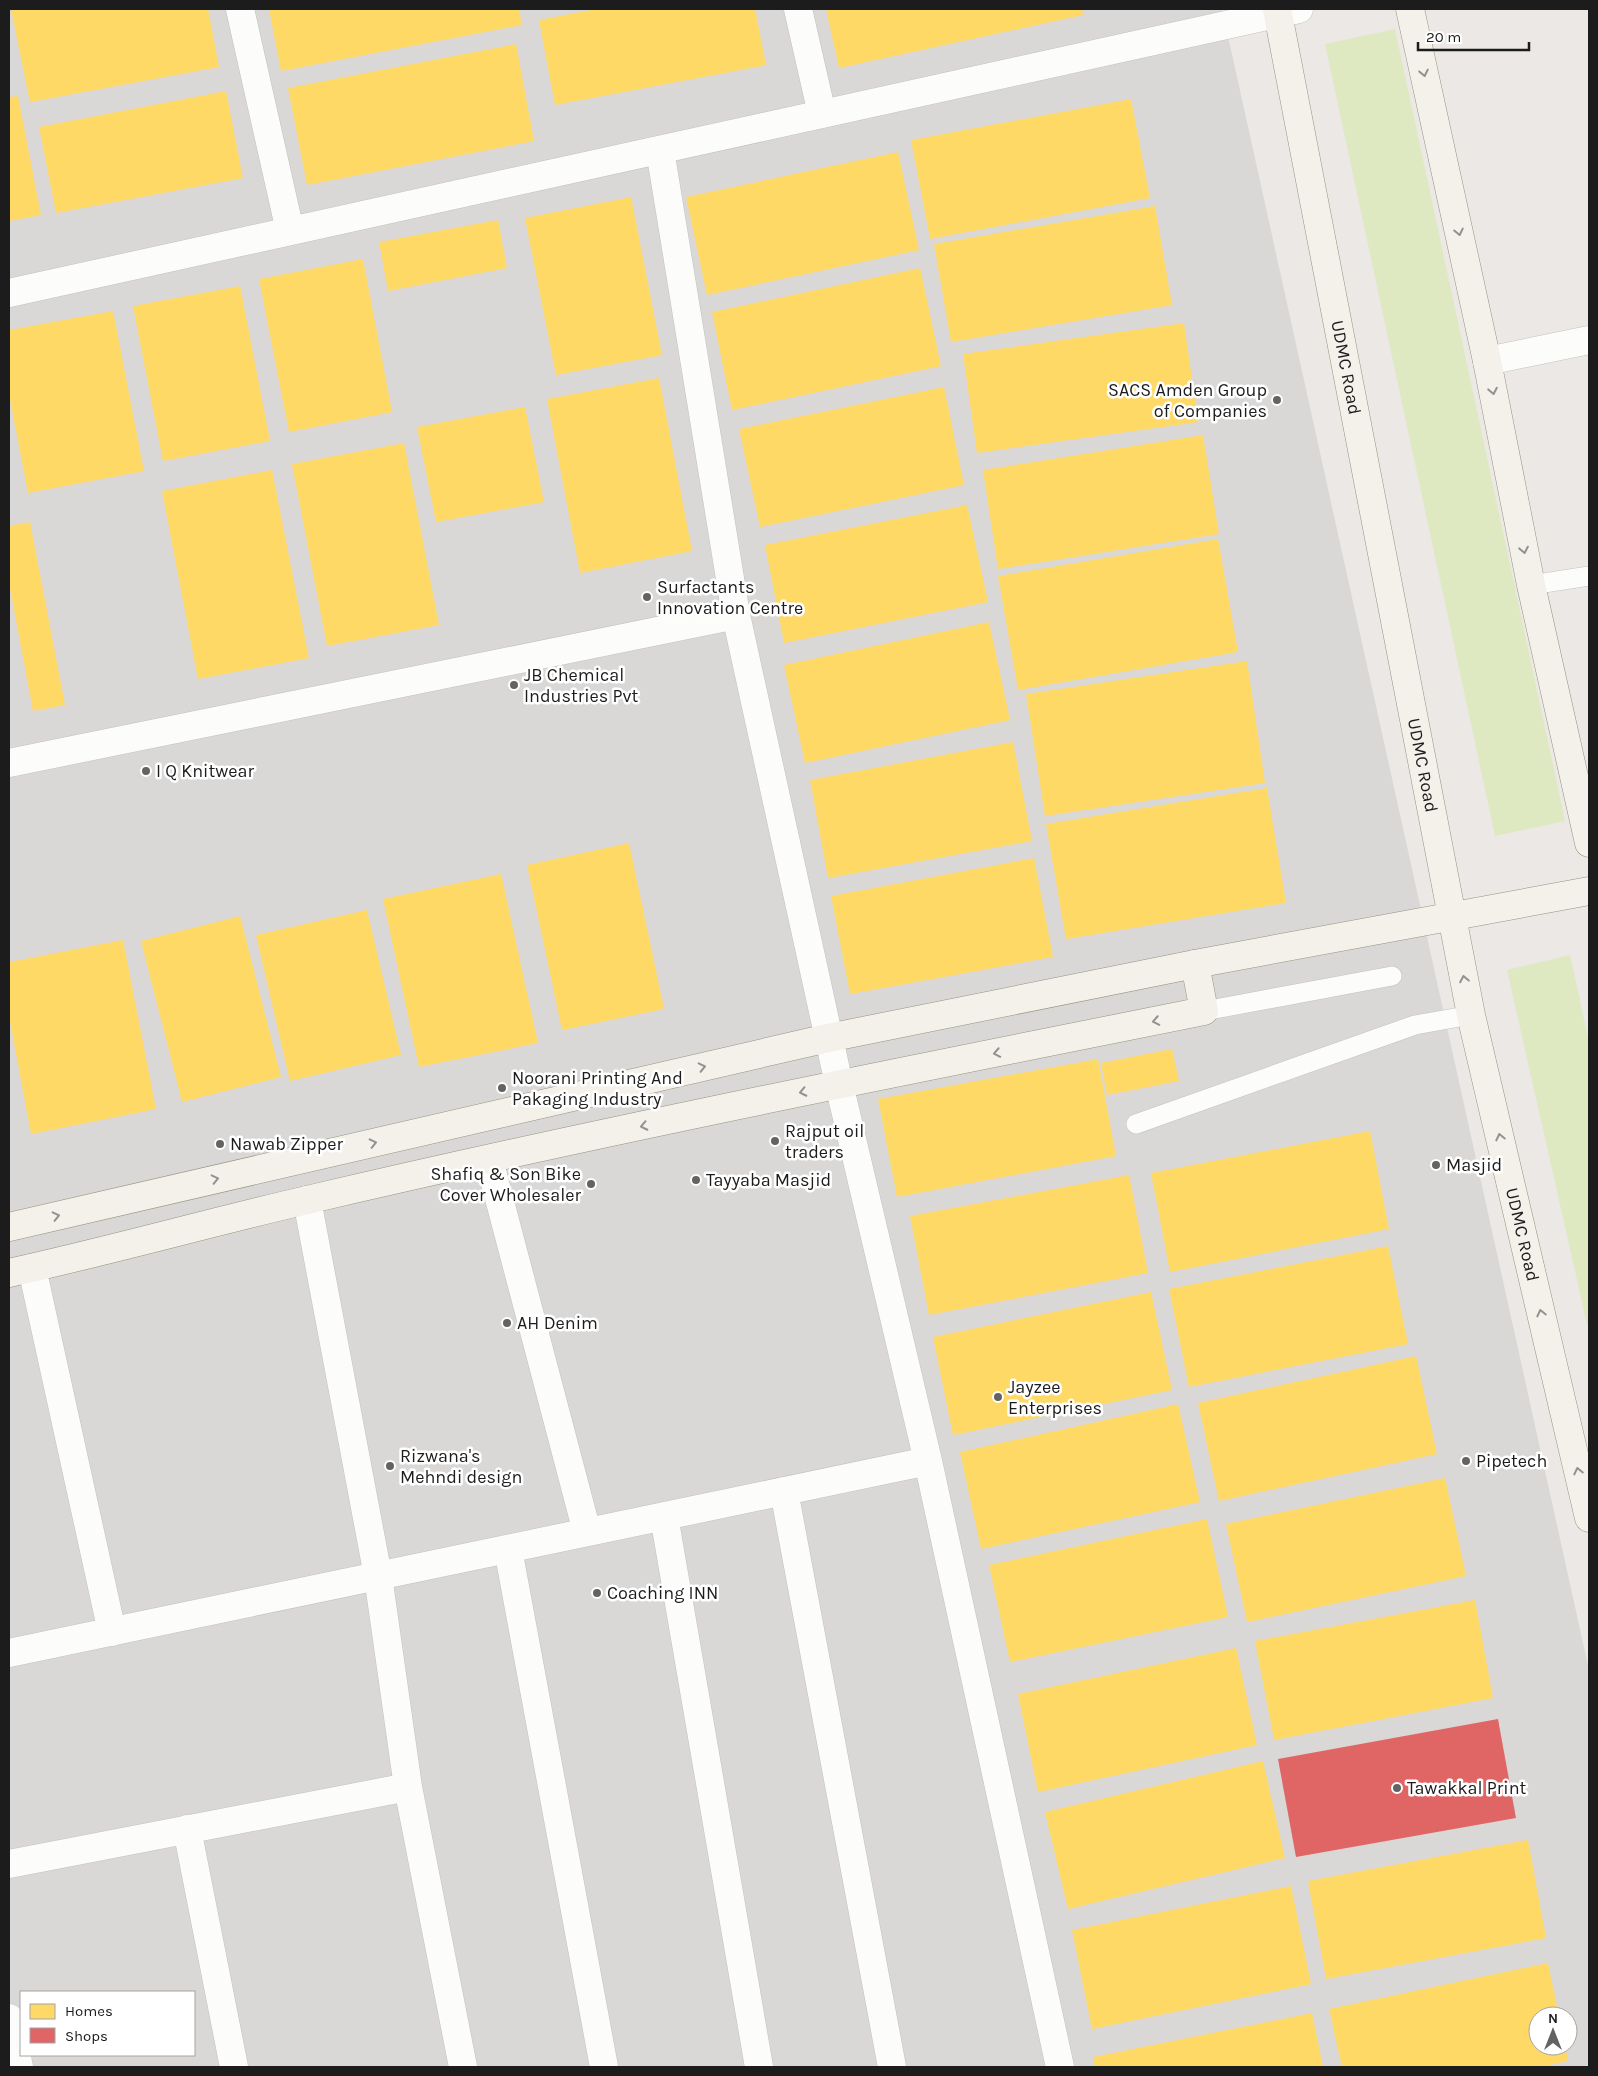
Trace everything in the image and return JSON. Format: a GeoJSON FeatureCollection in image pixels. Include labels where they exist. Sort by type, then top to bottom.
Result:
{"type":"FeatureCollection","features":[{"type":"Feature","properties":{"kind":"street"},"geometry":{"type":"LineString","coordinates":[[240,9],[290,231]]}},
{"type":"Feature","properties":{"kind":"street"},"geometry":{"type":"LineString","coordinates":[[798,9],[822,114]]}},
{"type":"Feature","properties":{"kind":"street"},"geometry":{"type":"LineString","coordinates":[[1410,9],[1487,361],[1531,585],[1589,843]]}},
{"type":"Feature","properties":{"kind":"street"},"geometry":{"type":"LineString","coordinates":[[9,294],[1285,10]]}},
{"type":"Feature","properties":{"kind":"street","name":"UDMC Road"},"geometry":{"type":"LineString","coordinates":[[1285,10],[1471,1016],[1589,1518]]}},
{"type":"Feature","properties":{"kind":"street"},"geometry":{"type":"LineString","coordinates":[[660,150],[736,615],[828,1038],[928,1461],[1060,2067]]}},
{"type":"Feature","properties":{"kind":"street"},"geometry":{"type":"LineString","coordinates":[[1487,361],[1589,340]]}},
{"type":"Feature","properties":{"kind":"street"},"geometry":{"type":"LineString","coordinates":[[9,762],[736,615]]}},
{"type":"Feature","properties":{"kind":"street"},"geometry":{"type":"LineString","coordinates":[[9,1227],[828,1038],[1195,964],[1589,890]]}},
{"type":"Feature","properties":{"kind":"street"},"geometry":{"type":"LineString","coordinates":[[112,1632],[20,1270],[307,1200],[489,1160],[839,1084],[1204,1011],[1195,964]]}},
{"type":"Feature","properties":{"kind":"street"},"geometry":{"type":"LineString","coordinates":[[489,1160],[587,1532]]}},
{"type":"Feature","properties":{"kind":"street"},"geometry":{"type":"LineString","coordinates":[[307,1200],[378,1576],[408,1787],[463,2067]]}},
{"type":"Feature","properties":{"kind":"street"},"geometry":{"type":"LineString","coordinates":[[9,1653],[928,1461]]}},
{"type":"Feature","properties":{"kind":"street"},"geometry":{"type":"LineString","coordinates":[[784,1491],[892,2067]]}},
{"type":"Feature","properties":{"kind":"street"},"geometry":{"type":"LineString","coordinates":[[664,1516],[759,2067]]}},
{"type":"Feature","properties":{"kind":"street"},"geometry":{"type":"LineString","coordinates":[[508,1549],[604,2067]]}},
{"type":"Feature","properties":{"kind":"street"},"geometry":{"type":"LineString","coordinates":[[9,1864],[408,1787]]}},
{"type":"Feature","properties":{"kind":"street"},"geometry":{"type":"LineString","coordinates":[[187,1830],[234,2067]]}},
{"type":"Feature","properties":{"kind":"street"},"geometry":{"type":"LineString","coordinates":[[9,2018],[16,2067]]}},
{"type":"Feature","properties":{"kind":"lane"},"geometry":{"type":"LineString","coordinates":[[1531,585],[1589,576]]}},
{"type":"Feature","properties":{"kind":"lane"},"geometry":{"type":"LineString","coordinates":[[1204,1011],[1392,976]]}},
{"type":"Feature","properties":{"kind":"lane"},"geometry":{"type":"LineString","coordinates":[[1136,1124],[1416,1025],[1471,1016]]}},
{"type":"Feature","properties":{"kind":"shaded area"},"geometry":{"type":"Polygon","coordinates":[[[9,9],[1222,9],[1589,1670],[1589,2067],[9,2067],[9,9]]]}},
{"type":"Feature","properties":{"kind":"green space"},"geometry":{"type":"Polygon","coordinates":[[[1395,29],[1565,821],[1495,836],[1325,44],[1395,29]]]}},
{"type":"Feature","properties":{"kind":"green space"},"geometry":{"type":"Polygon","coordinates":[[[1570,955],[1589,1042],[1589,1333],[1507,970],[1570,955]]]}},
{"type":"Feature","properties":{"kind":"building: Homes"},"geometry":{"type":"Polygon","coordinates":[[[11,9],[208,9],[219,67],[30,102],[11,9]]]}},
{"type":"Feature","properties":{"kind":"building: Homes"},"geometry":{"type":"Polygon","coordinates":[[[269,9],[519,9],[522,25],[281,71],[269,9]]]}},
{"type":"Feature","properties":{"kind":"building: Homes"},"geometry":{"type":"Polygon","coordinates":[[[596,9],[755,9],[766,65],[555,105],[539,20],[596,9]]]}},
{"type":"Feature","properties":{"kind":"building: Homes"},"geometry":{"type":"Polygon","coordinates":[[[826,9],[1082,9],[1083,15],[839,68],[826,9]]]}},
{"type":"Feature","properties":{"kind":"building: Homes"},"geometry":{"type":"Polygon","coordinates":[[[516,44],[534,141],[307,185],[288,88],[516,44]]]}},
{"type":"Feature","properties":{"kind":"building: Homes"},"geometry":{"type":"Polygon","coordinates":[[[226,91],[243,178],[56,213],[39,127],[226,91]]]}},
{"type":"Feature","properties":{"kind":"building: Homes"},"geometry":{"type":"Polygon","coordinates":[[[18,96],[41,215],[9,221],[9,97],[18,96]]]}},
{"type":"Feature","properties":{"kind":"building: Homes"},"geometry":{"type":"Polygon","coordinates":[[[1131,99],[1150,198],[930,239],[911,140],[1131,99]]]}},
{"type":"Feature","properties":{"kind":"building: Homes"},"geometry":{"type":"Polygon","coordinates":[[[898,152],[919,250],[707,295],[686,197],[898,152]]]}},
{"type":"Feature","properties":{"kind":"building: Homes"},"geometry":{"type":"Polygon","coordinates":[[[631,197],[662,355],[556,375],[525,218],[631,197]]]}},
{"type":"Feature","properties":{"kind":"building: Homes"},"geometry":{"type":"Polygon","coordinates":[[[1155,206],[1172,305],[951,342],[934,244],[1155,206]]]}},
{"type":"Feature","properties":{"kind":"building: Homes"},"geometry":{"type":"Polygon","coordinates":[[[498,220],[507,268],[388,291],[379,242],[498,220]]]}},
{"type":"Feature","properties":{"kind":"building: Homes"},"geometry":{"type":"Polygon","coordinates":[[[363,259],[392,412],[289,432],[259,279],[363,259]]]}},
{"type":"Feature","properties":{"kind":"building: Homes"},"geometry":{"type":"Polygon","coordinates":[[[920,268],[941,366],[732,410],[712,312],[920,268]]]}},
{"type":"Feature","properties":{"kind":"building: Homes"},"geometry":{"type":"Polygon","coordinates":[[[240,286],[270,441],[163,461],[133,306],[240,286]]]}},
{"type":"Feature","properties":{"kind":"building: Homes"},"geometry":{"type":"Polygon","coordinates":[[[113,311],[144,471],[28,493],[9,394],[9,330],[113,311]]]}},
{"type":"Feature","properties":{"kind":"building: Homes"},"geometry":{"type":"Polygon","coordinates":[[[1184,323],[1198,422],[977,453],[963,354],[1184,323]]]}},
{"type":"Feature","properties":{"kind":"building: Homes"},"geometry":{"type":"Polygon","coordinates":[[[659,378],[692,551],[580,573],[547,399],[659,378]]]}},
{"type":"Feature","properties":{"kind":"building: Homes"},"geometry":{"type":"Polygon","coordinates":[[[944,387],[964,485],[760,527],[739,429],[944,387]]]}},
{"type":"Feature","properties":{"kind":"building: Homes"},"geometry":{"type":"Polygon","coordinates":[[[525,407],[544,502],[436,522],[417,427],[525,407]]]}},
{"type":"Feature","properties":{"kind":"building: Homes"},"geometry":{"type":"Polygon","coordinates":[[[1203,435],[1219,534],[998,569],[983,470],[1203,435]]]}},
{"type":"Feature","properties":{"kind":"building: Homes"},"geometry":{"type":"Polygon","coordinates":[[[404,443],[439,625],[327,646],[292,464],[404,443]]]}},
{"type":"Feature","properties":{"kind":"building: Homes"},"geometry":{"type":"Polygon","coordinates":[[[272,470],[309,658],[198,679],[162,491],[272,470]]]}},
{"type":"Feature","properties":{"kind":"building: Homes"},"geometry":{"type":"Polygon","coordinates":[[[967,505],[988,602],[784,643],[765,545],[967,505]]]}},
{"type":"Feature","properties":{"kind":"building: Homes"},"geometry":{"type":"Polygon","coordinates":[[[30,522],[65,705],[33,711],[9,583],[9,526],[30,522]]]}},
{"type":"Feature","properties":{"kind":"building: Homes"},"geometry":{"type":"Polygon","coordinates":[[[1218,539],[1238,652],[1018,690],[998,576],[1218,539]]]}},
{"type":"Feature","properties":{"kind":"building: Homes"},"geometry":{"type":"Polygon","coordinates":[[[989,622],[1010,720],[805,763],[784,665],[989,622]]]}},
{"type":"Feature","properties":{"kind":"building: Homes"},"geometry":{"type":"Polygon","coordinates":[[[1247,661],[1265,783],[1045,816],[1026,694],[1247,661]]]}},
{"type":"Feature","properties":{"kind":"building: Homes"},"geometry":{"type":"Polygon","coordinates":[[[1013,742],[1032,841],[828,878],[810,780],[1013,742]]]}},
{"type":"Feature","properties":{"kind":"building: Homes"},"geometry":{"type":"Polygon","coordinates":[[[1267,788],[1286,903],[1066,939],[1046,824],[1267,788]]]}},
{"type":"Feature","properties":{"kind":"building: Homes"},"geometry":{"type":"Polygon","coordinates":[[[629,843],[664,1009],[562,1030],[527,865],[629,843]]]}},
{"type":"Feature","properties":{"kind":"building: Homes"},"geometry":{"type":"Polygon","coordinates":[[[1034,858],[1053,957],[850,994],[831,896],[1034,858]]]}},
{"type":"Feature","properties":{"kind":"building: Homes"},"geometry":{"type":"Polygon","coordinates":[[[501,874],[538,1043],[419,1067],[383,899],[501,874]]]}},
{"type":"Feature","properties":{"kind":"building: Homes"},"geometry":{"type":"Polygon","coordinates":[[[367,910],[401,1055],[290,1081],[256,935],[367,910]]]}},
{"type":"Feature","properties":{"kind":"building: Homes"},"geometry":{"type":"Polygon","coordinates":[[[240,916],[281,1077],[182,1102],[141,941],[240,916]]]}},
{"type":"Feature","properties":{"kind":"building: Homes"},"geometry":{"type":"Polygon","coordinates":[[[123,940],[156,1109],[31,1134],[9,1016],[9,962],[123,940]]]}},
{"type":"Feature","properties":{"kind":"building: Homes"},"geometry":{"type":"Polygon","coordinates":[[[1172,1049],[1179,1081],[1107,1095],[1101,1063],[1172,1049]]]}},
{"type":"Feature","properties":{"kind":"building: Homes"},"geometry":{"type":"Polygon","coordinates":[[[1098,1059],[1116,1156],[897,1197],[878,1099],[1098,1059]]]}},
{"type":"Feature","properties":{"kind":"building: Homes"},"geometry":{"type":"Polygon","coordinates":[[[1370,1131],[1389,1229],[1170,1272],[1151,1173],[1370,1131]]]}},
{"type":"Feature","properties":{"kind":"building: Homes"},"geometry":{"type":"Polygon","coordinates":[[[1129,1175],[1148,1273],[929,1315],[910,1216],[1129,1175]]]}},
{"type":"Feature","properties":{"kind":"building: Homes"},"geometry":{"type":"Polygon","coordinates":[[[1388,1246],[1408,1344],[1189,1387],[1169,1289],[1388,1246]]]}},
{"type":"Feature","properties":{"kind":"building: Homes"},"geometry":{"type":"Polygon","coordinates":[[[1151,1292],[1172,1390],[953,1435],[933,1337],[1151,1292]]]}},
{"type":"Feature","properties":{"kind":"building: Homes"},"geometry":{"type":"Polygon","coordinates":[[[1416,1356],[1437,1454],[1219,1501],[1198,1403],[1416,1356]]]}},
{"type":"Feature","properties":{"kind":"building: Homes"},"geometry":{"type":"Polygon","coordinates":[[[1178,1404],[1200,1502],[981,1549],[960,1452],[1178,1404]]]}},
{"type":"Feature","properties":{"kind":"building: Homes"},"geometry":{"type":"Polygon","coordinates":[[[1445,1478],[1466,1576],[1247,1622],[1226,1524],[1445,1478]]]}},
{"type":"Feature","properties":{"kind":"building: Homes"},"geometry":{"type":"Polygon","coordinates":[[[1207,1519],[1228,1617],[1010,1662],[989,1565],[1207,1519]]]}},
{"type":"Feature","properties":{"kind":"building: Homes"},"geometry":{"type":"Polygon","coordinates":[[[1475,1600],[1493,1698],[1274,1740],[1255,1641],[1475,1600]]]}},
{"type":"Feature","properties":{"kind":"building: Homes"},"geometry":{"type":"Polygon","coordinates":[[[1236,1648],[1257,1745],[1038,1792],[1018,1694],[1236,1648]]]}},
{"type":"Feature","properties":{"kind":"building: Homes"},"geometry":{"type":"Polygon","coordinates":[[[1263,1761],[1285,1858],[1068,1909],[1045,1812],[1263,1761]]]}},
{"type":"Feature","properties":{"kind":"building: Homes"},"geometry":{"type":"Polygon","coordinates":[[[1528,1840],[1546,1938],[1326,1979],[1308,1881],[1528,1840]]]}},
{"type":"Feature","properties":{"kind":"building: Homes"},"geometry":{"type":"Polygon","coordinates":[[[1291,1886],[1311,1984],[1092,2029],[1072,1930],[1291,1886]]]}},
{"type":"Feature","properties":{"kind":"building: Homes"},"geometry":{"type":"Polygon","coordinates":[[[1548,1963],[1557,2006],[1528,2006],[1528,2056],[1567,2056],[1568,2061],[1540,2067],[1342,2067],[1329,2009],[1548,1963]]]}},
{"type":"Feature","properties":{"kind":"building: Homes"},"geometry":{"type":"Polygon","coordinates":[[[1312,2013],[1323,2067],[1095,2067],[1093,2057],[1312,2013]]]}},
{"type":"Feature","properties":{"kind":"building: Shops","name":"Tawakkal Print"},"geometry":{"type":"Polygon","coordinates":[[[1498,1719],[1516,1818],[1296,1857],[1278,1759],[1498,1719]]]}},
{"type":"Feature","properties":{"kind":"place","name":"SACS Amden Group of Companies"},"geometry":{"type":"Point","coordinates":[1277,400]}},
{"type":"Feature","properties":{"kind":"place","name":"Surfactants Innovation Centre"},"geometry":{"type":"Point","coordinates":[647,597]}},
{"type":"Feature","properties":{"kind":"place","name":"JB Chemical Industries Pvt"},"geometry":{"type":"Point","coordinates":[514,685]}},
{"type":"Feature","properties":{"kind":"place","name":"I Q Knitwear"},"geometry":{"type":"Point","coordinates":[146,771]}},
{"type":"Feature","properties":{"kind":"place","name":"Noorani Printing And Pakaging Industry"},"geometry":{"type":"Point","coordinates":[502,1088]}},
{"type":"Feature","properties":{"kind":"place","name":"Rajput oil traders"},"geometry":{"type":"Point","coordinates":[775,1141]}},
{"type":"Feature","properties":{"kind":"place","name":"Nawab Zipper"},"geometry":{"type":"Point","coordinates":[220,1144]}},
{"type":"Feature","properties":{"kind":"place","name":"Masjid"},"geometry":{"type":"Point","coordinates":[1436,1165]}},
{"type":"Feature","properties":{"kind":"place","name":"Tayyaba Masjid"},"geometry":{"type":"Point","coordinates":[696,1180]}},
{"type":"Feature","properties":{"kind":"place","name":"Shafiq & Son Bike Cover Wholesaler"},"geometry":{"type":"Point","coordinates":[591,1184]}},
{"type":"Feature","properties":{"kind":"place","name":"AH Denim"},"geometry":{"type":"Point","coordinates":[507,1323]}},
{"type":"Feature","properties":{"kind":"place","name":"Jayzee Enterprises"},"geometry":{"type":"Point","coordinates":[998,1397]}},
{"type":"Feature","properties":{"kind":"place","name":"Pipetech"},"geometry":{"type":"Point","coordinates":[1466,1461]}},
{"type":"Feature","properties":{"kind":"place","name":"Rizwana's Mehndi design"},"geometry":{"type":"Point","coordinates":[390,1466]}},
{"type":"Feature","properties":{"kind":"place","name":"Coaching INN"},"geometry":{"type":"Point","coordinates":[597,1593]}},
{"type":"Feature","properties":{"kind":"place","name":"Tawakkal Print"},"geometry":{"type":"Point","coordinates":[1397,1788]}}]}
